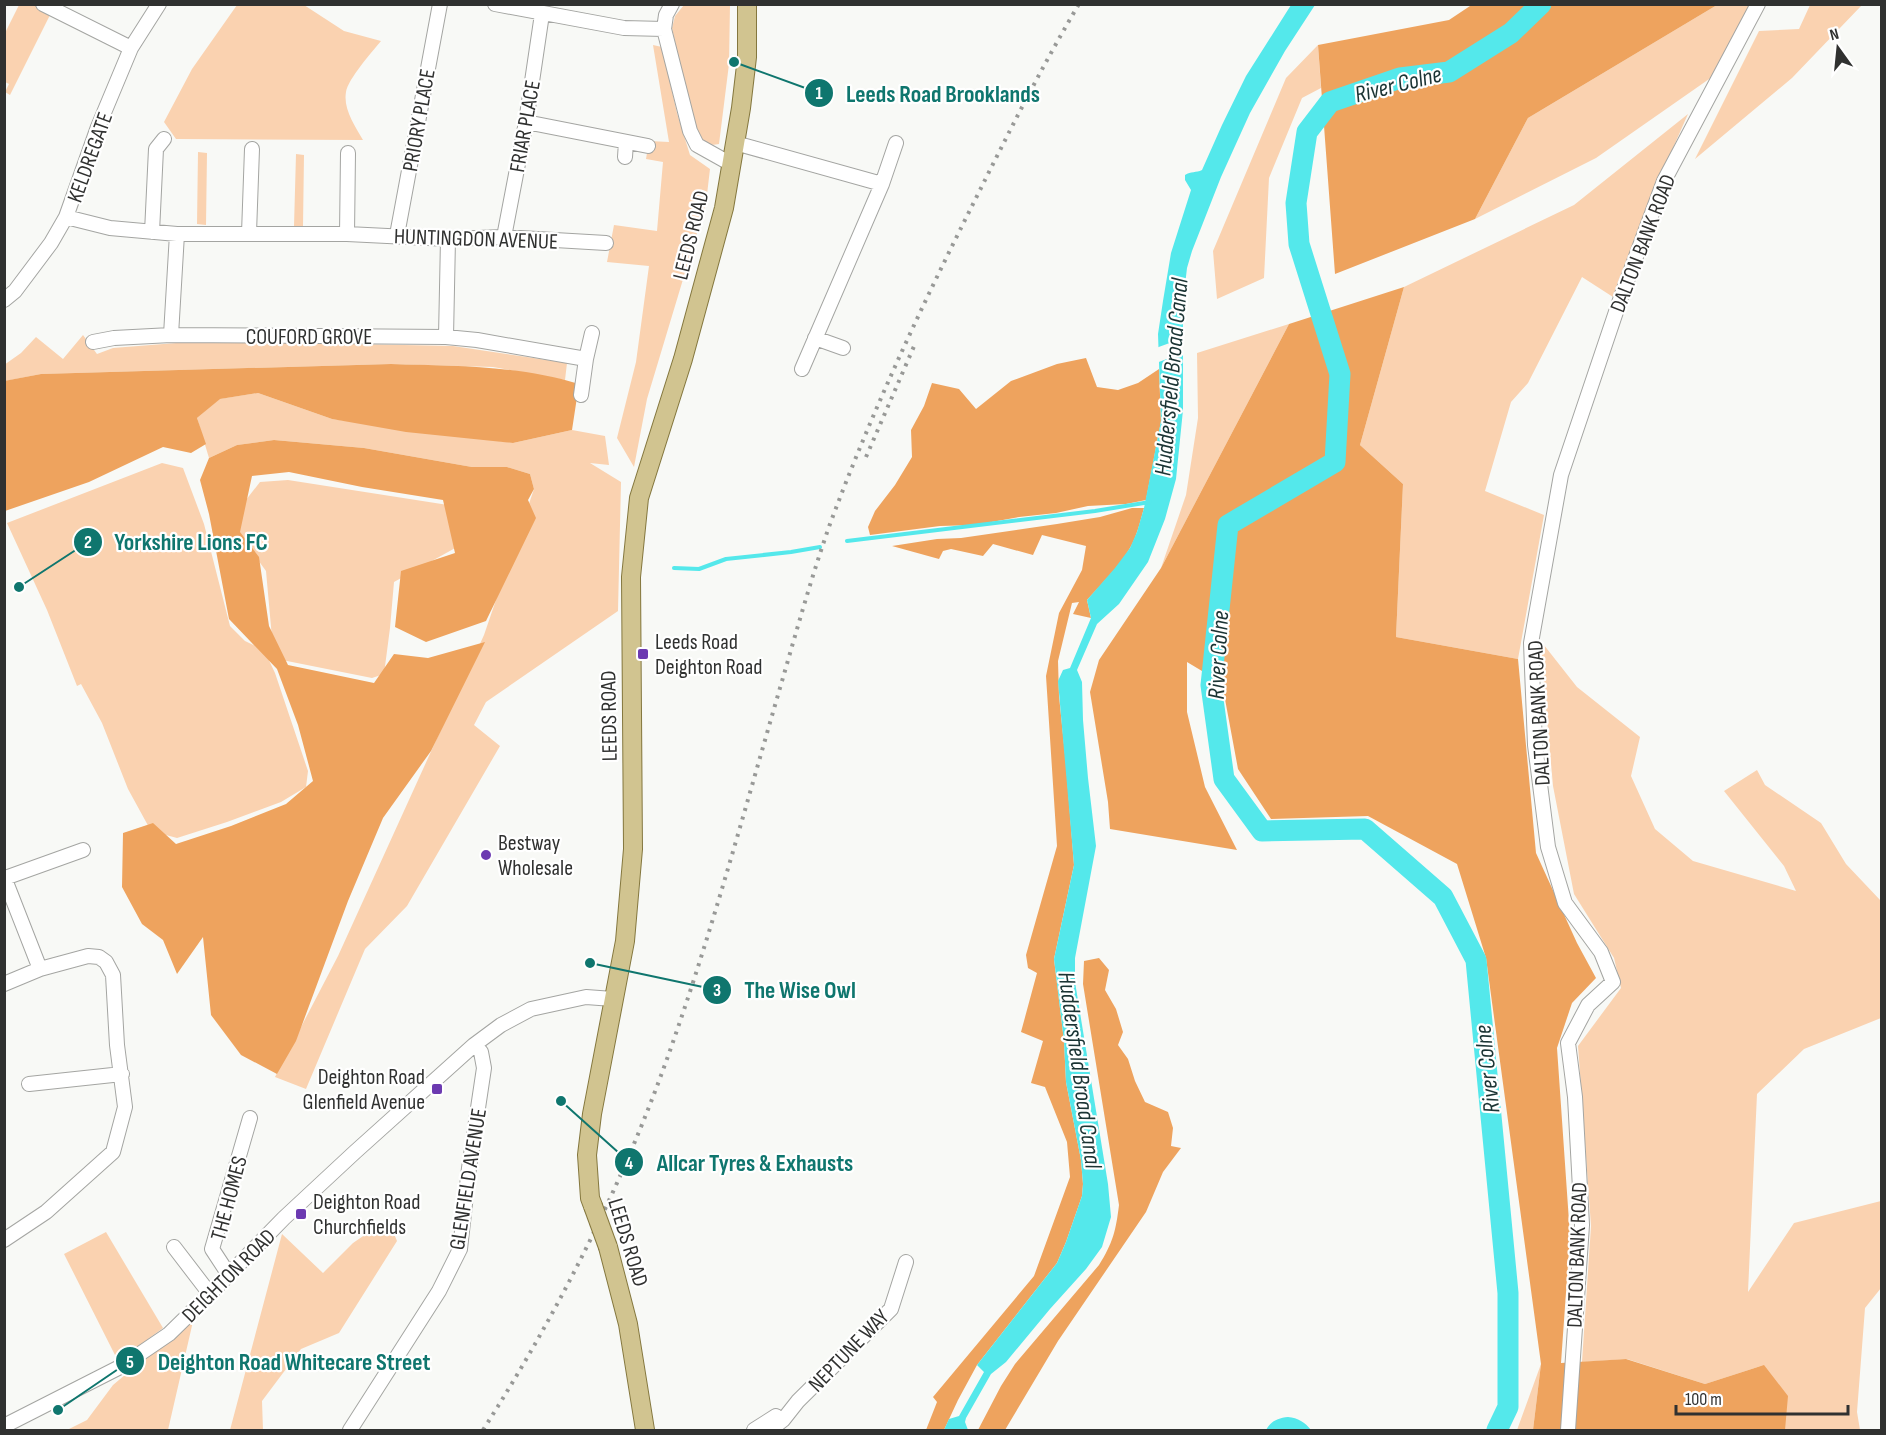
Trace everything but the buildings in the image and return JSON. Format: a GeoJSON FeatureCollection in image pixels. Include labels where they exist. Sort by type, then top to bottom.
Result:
{"type":"FeatureCollection","features":[{"type":"Feature","properties":{"kind":"main road","name":"LEEDS ROAD"},"geometry":{"type":"LineString","coordinates":[[645,1431],[628,1324],[608,1247],[590,1198],[587,1155],[592,1114],[625,941],[633,849],[630,577],[639,498],[683,359],[724,208],[747,57],[747,4]]}},
{"type":"Feature","properties":{"kind":"street"},"geometry":{"type":"LineString","coordinates":[[43,4],[131,48]]}},
{"type":"Feature","properties":{"kind":"street","name":"KELDREGATE"},"geometry":{"type":"LineString","coordinates":[[4,300],[15,291],[51,243],[66,217],[84,172],[98,127],[131,48],[159,4]]}},
{"type":"Feature","properties":{"kind":"street","name":"PRIORY PLACE"},"geometry":{"type":"LineString","coordinates":[[397,235],[440,4]]}},
{"type":"Feature","properties":{"kind":"street"},"geometry":{"type":"LineString","coordinates":[[495,4],[624,28],[664,29]]}},
{"type":"Feature","properties":{"kind":"street"},"geometry":{"type":"LineString","coordinates":[[672,4],[666,15],[664,29],[690,131],[697,145],[731,164]]}},
{"type":"Feature","properties":{"kind":"street","name":"DALTON BANK ROAD"},"geometry":{"type":"LineString","coordinates":[[1568,1431],[1582,1225],[1575,1097],[1568,1043],[1588,1005],[1613,982],[1601,952],[1565,903],[1548,847],[1535,745],[1531,643],[1562,475],[1621,297],[1664,181],[1758,4]]}},
{"type":"Feature","properties":{"kind":"street","name":"FRIAR PLACE"},"geometry":{"type":"LineString","coordinates":[[504,237],[526,122],[542,14]]}},
{"type":"Feature","properties":{"kind":"street"},"geometry":{"type":"LineString","coordinates":[[526,122],[648,146]]}},
{"type":"Feature","properties":{"kind":"street"},"geometry":{"type":"LineString","coordinates":[[152,232],[156,149],[164,139]]}},
{"type":"Feature","properties":{"kind":"street"},"geometry":{"type":"LineString","coordinates":[[625,157],[626,142]]}},
{"type":"Feature","properties":{"kind":"street"},"geometry":{"type":"LineString","coordinates":[[735,143],[882,184]]}},
{"type":"Feature","properties":{"kind":"street"},"geometry":{"type":"LineString","coordinates":[[802,369],[882,184],[896,143]]}},
{"type":"Feature","properties":{"kind":"street"},"geometry":{"type":"LineString","coordinates":[[249,233],[252,149]]}},
{"type":"Feature","properties":{"kind":"street"},"geometry":{"type":"LineString","coordinates":[[347,234],[348,153]]}},
{"type":"Feature","properties":{"kind":"street","name":"HUNTINGDON AVENUE"},"geometry":{"type":"LineString","coordinates":[[66,217],[110,228],[177,234],[504,237],[606,243]]}},
{"type":"Feature","properties":{"kind":"street"},"geometry":{"type":"LineString","coordinates":[[171,335],[177,234]]}},
{"type":"Feature","properties":{"kind":"street"},"geometry":{"type":"LineString","coordinates":[[446,337],[448,238]]}},
{"type":"Feature","properties":{"kind":"street"},"geometry":{"type":"LineString","coordinates":[[581,395],[591,333]]}},
{"type":"Feature","properties":{"kind":"street","name":"COUFORD GROVE"},"geometry":{"type":"LineString","coordinates":[[93,342],[114,338],[171,335],[446,337],[586,358]]}},
{"type":"Feature","properties":{"kind":"street"},"geometry":{"type":"LineString","coordinates":[[815,338],[843,348]]}},
{"type":"Feature","properties":{"kind":"street"},"geometry":{"type":"LineString","coordinates":[[40,969],[5,877],[83,850]]}},
{"type":"Feature","properties":{"kind":"street"},"geometry":{"type":"LineString","coordinates":[[4,984],[40,969],[88,956],[99,957],[106,962],[113,975],[117,1045],[125,1107],[113,1152],[46,1212],[4,1240]]}},
{"type":"Feature","properties":{"kind":"street","name":"DEIGHTON ROAD"},"geometry":{"type":"LineString","coordinates":[[4,1426],[122,1366],[169,1334],[292,1210],[474,1045],[501,1025],[531,1009],[586,997],[613,999]]}},
{"type":"Feature","properties":{"kind":"street","name":"GLENFIELD AVENUE"},"geometry":{"type":"LineString","coordinates":[[350,1431],[439,1291],[460,1249],[484,1068],[481,1052],[474,1045]]}},
{"type":"Feature","properties":{"kind":"street"},"geometry":{"type":"LineString","coordinates":[[29,1084],[122,1074]]}},
{"type":"Feature","properties":{"kind":"street","name":"THE HOMES"},"geometry":{"type":"LineString","coordinates":[[229,1275],[212,1249],[250,1119]]}},
{"type":"Feature","properties":{"kind":"street"},"geometry":{"type":"LineString","coordinates":[[174,1247],[210,1294]]}},
{"type":"Feature","properties":{"kind":"street","name":"NEPTUNE WAY"},"geometry":{"type":"LineString","coordinates":[[770,1431],[891,1309],[906,1262]]}},
{"type":"Feature","properties":{"kind":"street","name":"NEPTUNE WAY"},"geometry":{"type":"LineString","coordinates":[[754,1431],[798,1401]]}},
{"type":"Feature","properties":{"kind":"shaded area"},"geometry":{"type":"Polygon","coordinates":[[[1473,4],[1717,5],[1528,118],[1475,219],[1335,274],[1318,45],[1449,20],[1473,4]]]}},
{"type":"Feature","properties":{"kind":"shaded area"},"geometry":{"type":"Polygon","coordinates":[[[19,5],[43,5],[53,9],[10,95],[5,92],[9,84],[5,82],[4,35],[19,5]]]}},
{"type":"Feature","properties":{"kind":"shaded area"},"geometry":{"type":"Polygon","coordinates":[[[237,5],[304,5],[344,31],[381,41],[356,73],[346,92],[348,111],[363,140],[176,139],[164,122],[192,69],[237,5]]]}},
{"type":"Feature","properties":{"kind":"shaded area"},"geometry":{"type":"Polygon","coordinates":[[[684,5],[730,5],[729,64],[719,144],[706,143],[694,128],[672,28],[675,16],[684,5]]]}},
{"type":"Feature","properties":{"kind":"shaded area"},"geometry":{"type":"Polygon","coordinates":[[[1717,5],[1751,5],[1712,77],[1596,158],[1475,219],[1528,118],[1717,5]]]}},
{"type":"Feature","properties":{"kind":"shaded area"},"geometry":{"type":"Polygon","coordinates":[[[1810,5],[1862,5],[1792,78],[1695,159],[1759,31],[1799,29],[1810,5]]]}},
{"type":"Feature","properties":{"kind":"shaded area"},"geometry":{"type":"Polygon","coordinates":[[[653,45],[662,47],[677,113],[690,155],[710,169],[706,203],[647,399],[634,467],[617,438],[636,362],[649,266],[607,262],[614,225],[657,231],[663,162],[646,159],[649,141],[669,142],[653,45]]]}},
{"type":"Feature","properties":{"kind":"shaded area"},"geometry":{"type":"Polygon","coordinates":[[[1318,45],[1321,88],[1302,98],[1269,178],[1264,278],[1217,299],[1213,251],[1286,78],[1318,45]]]}},
{"type":"Feature","properties":{"kind":"shaded area"},"geometry":{"type":"Polygon","coordinates":[[[1688,114],[1645,211],[1613,297],[1582,277],[1528,383],[1511,402],[1485,491],[1544,515],[1518,659],[1396,637],[1403,484],[1360,445],[1404,287],[1574,205],[1688,114]]]}},
{"type":"Feature","properties":{"kind":"shaded area"},"geometry":{"type":"Polygon","coordinates":[[[198,152],[207,153],[206,225],[197,224],[198,152]]]}},
{"type":"Feature","properties":{"kind":"shaded area"},"geometry":{"type":"Polygon","coordinates":[[[296,154],[304,155],[303,226],[294,226],[296,154]]]}},
{"type":"Feature","properties":{"kind":"shaded area"},"geometry":{"type":"Polygon","coordinates":[[[1404,287],[1360,445],[1403,484],[1396,637],[1518,659],[1536,853],[1577,943],[1596,978],[1572,1003],[1557,1048],[1570,1236],[1561,1363],[1626,1359],[1705,1384],[1764,1365],[1788,1396],[1785,1430],[1533,1430],[1541,1364],[1486,958],[1457,864],[1368,816],[1271,819],[1238,769],[1222,683],[1187,662],[1187,712],[1205,787],[1237,850],[1110,829],[1108,802],[1090,692],[1099,660],[1161,568],[1289,324],[1404,287]]]}},
{"type":"Feature","properties":{"kind":"shaded area"},"geometry":{"type":"Polygon","coordinates":[[[1289,324],[1161,568],[1186,495],[1198,418],[1197,353],[1289,324]]]}},
{"type":"Feature","properties":{"kind":"shaded area"},"geometry":{"type":"Polygon","coordinates":[[[83,335],[97,354],[113,348],[176,343],[257,342],[453,346],[567,363],[565,380],[493,367],[391,364],[41,374],[5,381],[4,365],[21,353],[36,337],[63,359],[83,335]]]}},
{"type":"Feature","properties":{"kind":"shaded area"},"geometry":{"type":"Polygon","coordinates":[[[1086,358],[1097,387],[1118,390],[1138,383],[1159,369],[1161,421],[1146,500],[1126,504],[1088,506],[975,525],[940,526],[870,535],[868,527],[875,511],[895,485],[912,457],[911,430],[924,406],[932,383],[959,389],[976,409],[1011,381],[1057,364],[1086,358]]]}},
{"type":"Feature","properties":{"kind":"shaded area"},"geometry":{"type":"Polygon","coordinates":[[[391,364],[509,370],[579,384],[572,430],[513,443],[406,432],[332,419],[258,393],[220,399],[197,418],[206,444],[191,453],[163,447],[89,482],[5,511],[4,381],[41,374],[391,364]]]}},
{"type":"Feature","properties":{"kind":"shaded area"},"geometry":{"type":"Polygon","coordinates":[[[258,393],[332,419],[513,443],[572,430],[605,436],[609,465],[590,463],[621,482],[618,611],[486,702],[474,725],[500,746],[407,906],[365,949],[306,1089],[275,1077],[338,956],[484,635],[534,489],[530,474],[507,467],[472,467],[364,448],[274,440],[237,445],[209,458],[197,418],[219,399],[258,393]]]}},
{"type":"Feature","properties":{"kind":"shaded area"},"geometry":{"type":"Polygon","coordinates":[[[274,440],[364,448],[472,467],[507,467],[530,474],[534,489],[528,500],[536,518],[486,621],[426,642],[395,627],[401,571],[455,553],[443,500],[289,472],[252,476],[240,532],[259,557],[269,626],[288,665],[374,683],[394,654],[428,658],[485,642],[431,751],[383,818],[348,901],[296,1041],[277,1074],[241,1055],[211,1015],[203,937],[177,974],[163,940],[142,924],[122,887],[123,833],[153,823],[176,844],[231,826],[286,804],[313,781],[298,725],[277,669],[229,619],[209,514],[200,480],[209,458],[237,445],[274,440]]]}},
{"type":"Feature","properties":{"kind":"shaded area"},"geometry":{"type":"Polygon","coordinates":[[[162,463],[183,468],[204,524],[230,626],[245,641],[264,650],[275,673],[308,771],[306,787],[281,802],[177,838],[151,831],[128,789],[102,723],[81,684],[77,686],[47,610],[7,523],[162,463]]]}},
{"type":"Feature","properties":{"kind":"shaded area"},"geometry":{"type":"Polygon","coordinates":[[[288,480],[448,505],[457,547],[394,582],[384,674],[372,678],[282,660],[272,638],[266,571],[237,531],[242,505],[260,482],[288,480]]]}},
{"type":"Feature","properties":{"kind":"shaded area"},"geometry":{"type":"Polygon","coordinates":[[[1132,508],[1144,508],[1132,543],[1116,568],[1087,600],[1091,618],[1073,614],[1079,602],[1072,603],[1058,661],[1074,865],[1054,959],[1064,1041],[1066,1082],[1081,1160],[1082,1196],[1057,1263],[977,1365],[944,1430],[926,1430],[937,1402],[933,1397],[1034,1276],[1070,1177],[1067,1142],[1045,1087],[1031,1083],[1043,1041],[1021,1032],[1037,973],[1028,968],[1026,955],[1057,846],[1046,676],[1059,613],[1082,570],[1086,546],[1042,535],[1033,555],[993,544],[983,556],[951,549],[943,551],[939,559],[892,546],[1057,524],[1100,517],[1132,508]]]}},
{"type":"Feature","properties":{"kind":"shaded area"},"geometry":{"type":"Polygon","coordinates":[[[1540,640],[1577,687],[1640,737],[1631,776],[1655,829],[1693,861],[1796,891],[1784,866],[1724,791],[1757,770],[1765,785],[1821,823],[1846,864],[1881,901],[1881,1018],[1804,1049],[1757,1094],[1748,1292],[1794,1223],[1881,1201],[1881,1288],[1865,1308],[1857,1412],[1860,1430],[1563,1430],[1675,1399],[1764,1365],[1705,1384],[1627,1359],[1582,1362],[1591,1226],[1578,1046],[1621,988],[1614,958],[1574,894],[1553,786],[1540,640]]]}},
{"type":"Feature","properties":{"kind":"shaded area"},"geometry":{"type":"Polygon","coordinates":[[[1099,958],[1109,970],[1105,990],[1116,1009],[1123,1032],[1118,1045],[1128,1059],[1145,1102],[1168,1112],[1173,1128],[1171,1146],[1181,1148],[1163,1172],[1146,1212],[1058,1341],[1005,1430],[978,1430],[1015,1364],[1099,1265],[1108,1250],[1115,1229],[1119,1205],[1083,984],[1084,961],[1099,958]]]}},
{"type":"Feature","properties":{"kind":"shaded area"},"geometry":{"type":"Polygon","coordinates":[[[388,1219],[397,1241],[339,1333],[301,1349],[262,1401],[263,1430],[230,1430],[282,1234],[323,1273],[353,1243],[388,1219]]]}},
{"type":"Feature","properties":{"kind":"shaded area"},"geometry":{"type":"Polygon","coordinates":[[[106,1232],[163,1328],[140,1345],[116,1357],[64,1254],[106,1232]]]}},
{"type":"Feature","properties":{"kind":"shaded area"},"geometry":{"type":"Polygon","coordinates":[[[194,1317],[168,1430],[67,1430],[87,1420],[113,1385],[194,1317]]]}},
{"type":"Feature","properties":{"kind":"shaded area"},"geometry":{"type":"Polygon","coordinates":[[[1541,1364],[1533,1430],[1517,1430],[1541,1364]]]}},
{"type":"Feature","properties":{"kind":"water","name":"Huddersfield Broad Canal"},"geometry":{"type":"Polygon","coordinates":[[[1291,5],[1315,5],[1285,51],[1250,113],[1221,177],[1187,268],[1183,302],[1183,410],[1176,479],[1165,519],[1148,562],[1119,604],[1097,624],[1077,670],[1082,682],[1083,720],[1096,846],[1075,958],[1075,982],[1108,1184],[1111,1217],[1102,1247],[1086,1269],[1006,1362],[991,1374],[966,1418],[968,1430],[944,1430],[949,1419],[959,1416],[984,1372],[977,1365],[1057,1263],[1082,1196],[1081,1160],[1066,1082],[1064,1041],[1054,959],[1074,865],[1058,681],[1063,670],[1070,668],[1091,618],[1087,600],[1130,548],[1144,508],[1161,421],[1158,334],[1171,253],[1191,190],[1185,180],[1185,175],[1202,170],[1246,76],[1291,5]]]}},
{"type":"Feature","properties":{"kind":"water"},"geometry":{"type":"Polygon","coordinates":[[[1288,1417],[1301,1421],[1311,1430],[1266,1430],[1275,1421],[1288,1417]]]}},
{"type":"Feature","properties":{"kind":"pier"},"geometry":{"type":"Polygon","coordinates":[[[1186,337],[1186,352],[1156,363],[1156,348],[1186,337]]]}},
{"type":"Feature","properties":{"kind":"waterway","name":"River Colne"},"geometry":{"type":"LineString","coordinates":[[1497,1430],[1508,1407],[1508,1293],[1476,960],[1443,897],[1365,829],[1262,831],[1224,779],[1211,685],[1228,525],[1335,462],[1340,374],[1299,244],[1296,203],[1307,132],[1330,102],[1400,78],[1449,72],[1511,33],[1541,4]]}},
{"type":"Feature","properties":{"kind":"waterway"},"geometry":{"type":"LineString","coordinates":[[847,541],[1095,511],[1150,502]]}},
{"type":"Feature","properties":{"kind":"waterway"},"geometry":{"type":"LineString","coordinates":[[674,568],[699,569],[726,559],[820,547]]}},
{"type":"Feature","properties":{"kind":"railway"},"geometry":{"type":"LineString","coordinates":[[483,1430],[539,1337],[590,1240],[635,1141],[655,1090],[689,996],[716,908],[816,565],[861,446],[911,331],[947,256],[1049,56],[1079,4]]}},
{"type":"Feature","properties":{"kind":"railway"},"geometry":{"type":"LineString","coordinates":[[866,457],[915,344]]}},
{"type":"Feature","properties":{"kind":"place","name":"Leeds Road Brooklands"},"geometry":{"type":"Point","coordinates":[734,62]}},
{"type":"Feature","properties":{"kind":"place","name":"Yorkshire Lions FC"},"geometry":{"type":"Point","coordinates":[19,587]}},
{"type":"Feature","properties":{"kind":"place","name":"Leeds Road Deighton Road"},"geometry":{"type":"Point","coordinates":[643,654]}},
{"type":"Feature","properties":{"kind":"place","name":"Bestway Wholesale"},"geometry":{"type":"Point","coordinates":[486,855]}},
{"type":"Feature","properties":{"kind":"place","name":"The Wise Owl"},"geometry":{"type":"Point","coordinates":[590,963]}},
{"type":"Feature","properties":{"kind":"place","name":"Deighton Road Glenfield Avenue"},"geometry":{"type":"Point","coordinates":[437,1089]}},
{"type":"Feature","properties":{"kind":"place","name":"Allcar Tyres & Exhausts"},"geometry":{"type":"Point","coordinates":[561,1101]}},
{"type":"Feature","properties":{"kind":"place","name":"Deighton Road Churchfields"},"geometry":{"type":"Point","coordinates":[301,1214]}},
{"type":"Feature","properties":{"kind":"place","name":"Deighton Road Whitecare Street"},"geometry":{"type":"Point","coordinates":[58,1410]}}]}
